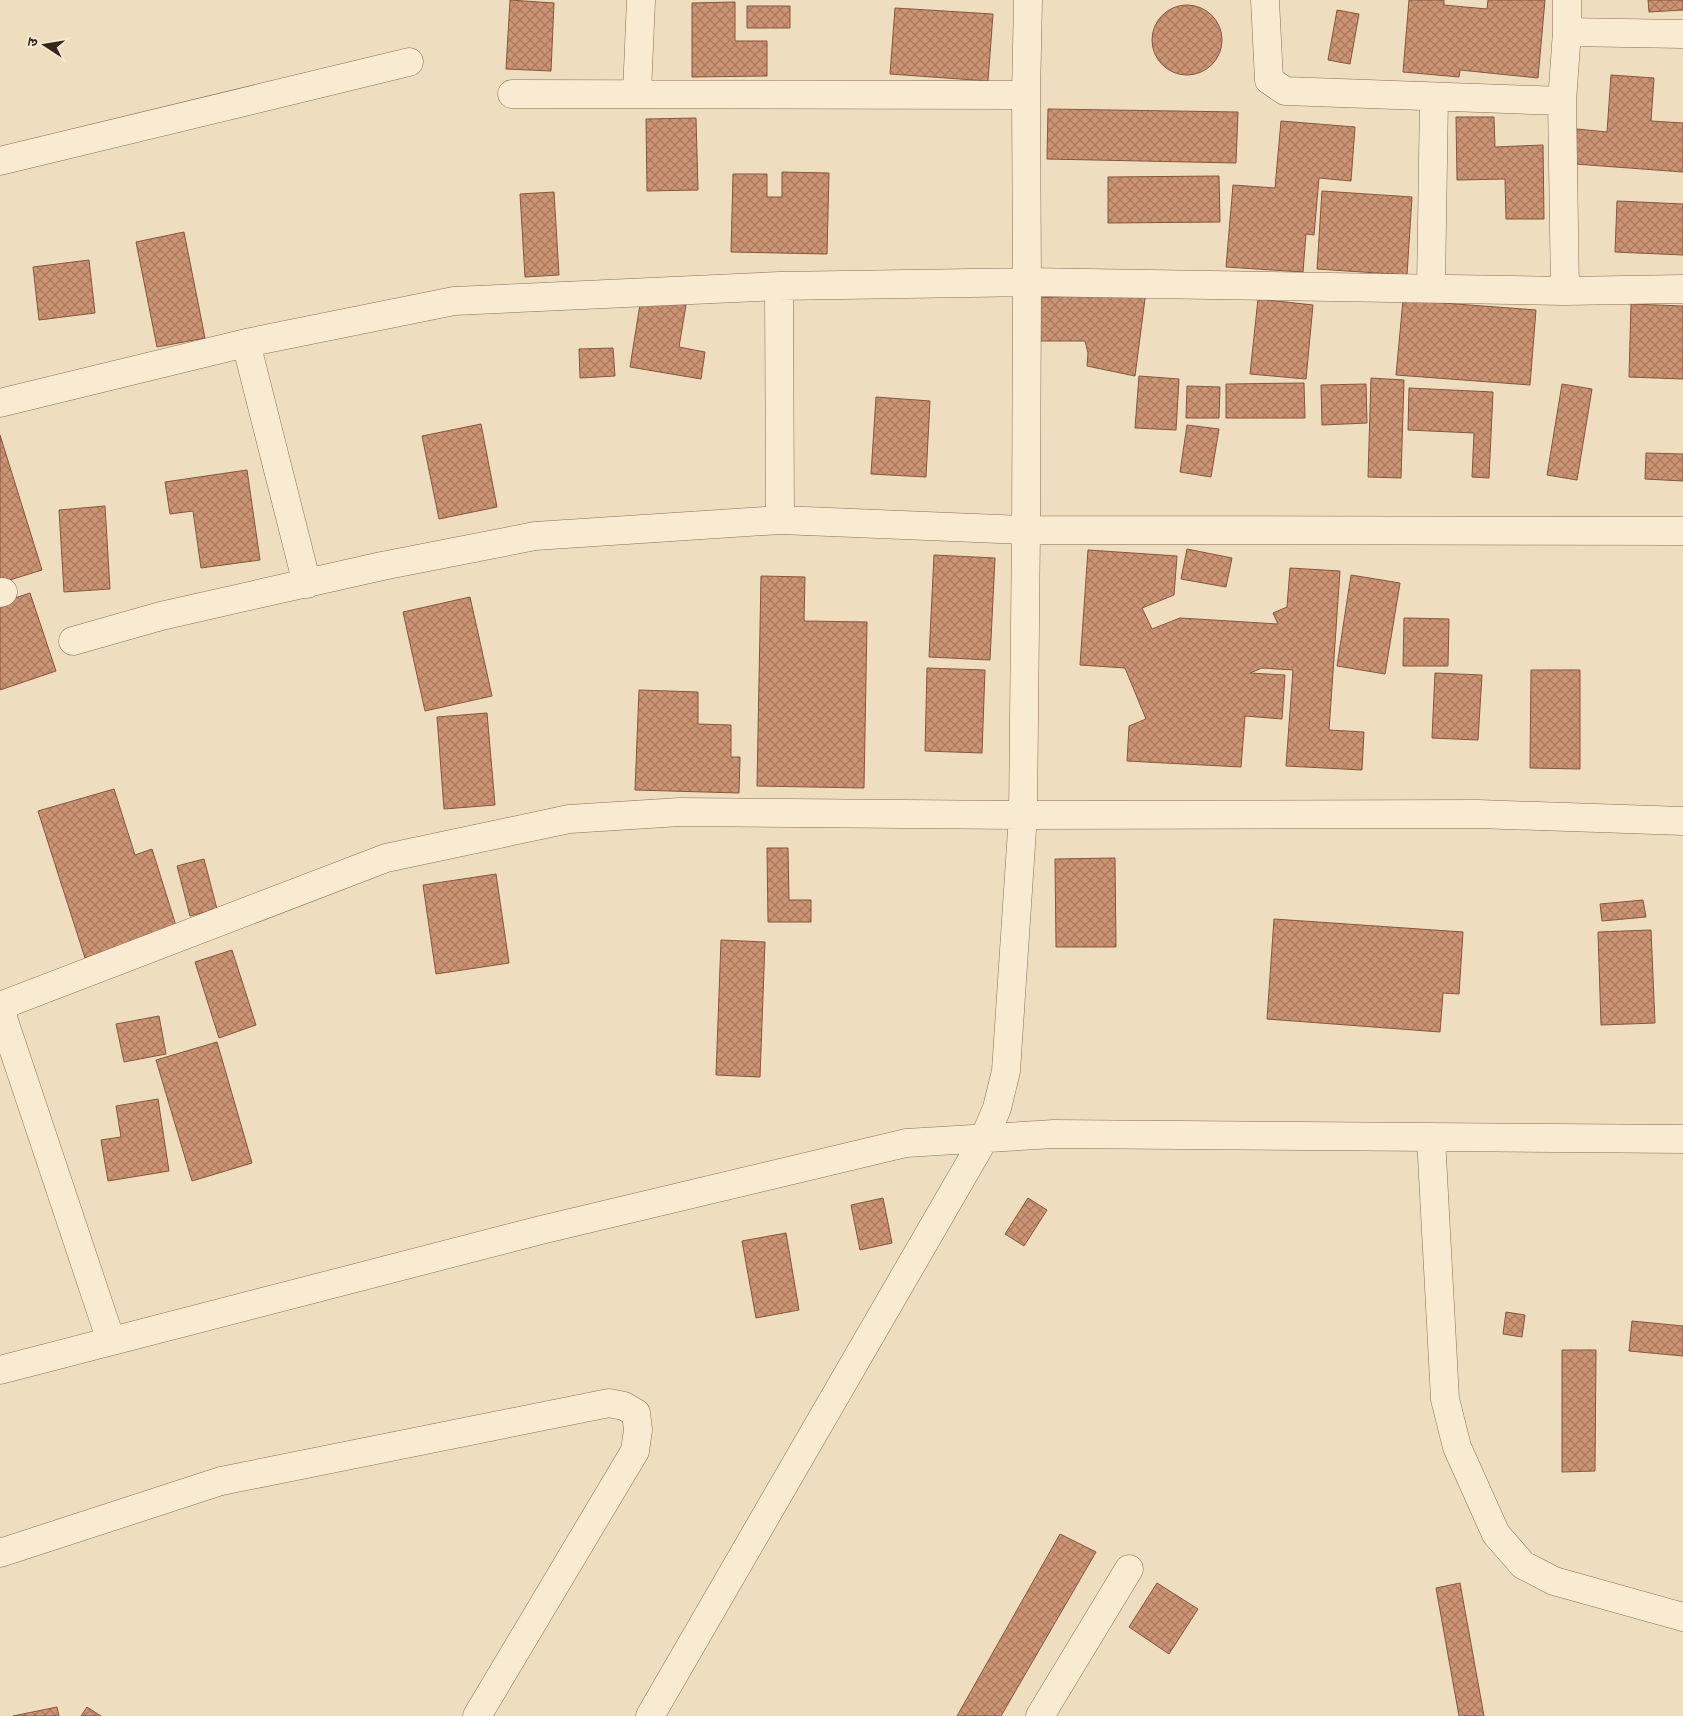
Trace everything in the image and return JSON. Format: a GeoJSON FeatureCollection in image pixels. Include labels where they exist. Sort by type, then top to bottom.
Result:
{"type":"FeatureCollection","features":[{"type":"Feature","properties":{"kind":"street"},"geometry":{"type":"LineString","coordinates":[[636,93],[641,0]]}},
{"type":"Feature","properties":{"kind":"street"},"geometry":{"type":"LineString","coordinates":[[650,1716],[984,1139],[997,1108],[1006,1071],[1023,815],[1028,0]]}},
{"type":"Feature","properties":{"kind":"street"},"geometry":{"type":"LineString","coordinates":[[1265,0],[1269,80],[1285,91],[1434,98],[1562,101]]}},
{"type":"Feature","properties":{"kind":"street"},"geometry":{"type":"LineString","coordinates":[[1565,291],[1562,101],[1567,32],[1567,0]]}},
{"type":"Feature","properties":{"kind":"street"},"geometry":{"type":"LineString","coordinates":[[1567,32],[1683,34]]}},
{"type":"Feature","properties":{"kind":"street"},"geometry":{"type":"LineString","coordinates":[[0,161],[409,62]]}},
{"type":"Feature","properties":{"kind":"street"},"geometry":{"type":"LineString","coordinates":[[512,94],[1026,95]]}},
{"type":"Feature","properties":{"kind":"street"},"geometry":{"type":"LineString","coordinates":[[1432,287],[1434,98]]}},
{"type":"Feature","properties":{"kind":"street"},"geometry":{"type":"LineString","coordinates":[[0,404],[246,343],[454,301],[780,286],[1027,282],[1432,287],[1565,291],[1683,289]]}},
{"type":"Feature","properties":{"kind":"street"},"geometry":{"type":"LineString","coordinates":[[780,286],[780,520]]}},
{"type":"Feature","properties":{"kind":"street"},"geometry":{"type":"LineString","coordinates":[[246,343],[307,584]]}},
{"type":"Feature","properties":{"kind":"street"},"geometry":{"type":"LineString","coordinates":[[73,641],[161,616],[382,566],[535,536],[780,520],[1026,530],[1683,531]]}},
{"type":"Feature","properties":{"kind":"street"},"geometry":{"type":"LineString","coordinates":[[111,1341],[0,1008],[386,858],[570,819],[680,812],[1023,815],[1478,814],[1683,821]]}},
{"type":"Feature","properties":{"kind":"street"},"geometry":{"type":"LineString","coordinates":[[0,1370],[541,1230],[906,1143],[1054,1134],[1683,1139]]}},
{"type":"Feature","properties":{"kind":"street"},"geometry":{"type":"LineString","coordinates":[[1431,1138],[1444,1399],[1457,1448],[1496,1534],[1523,1565],[1554,1581],[1683,1617]]}},
{"type":"Feature","properties":{"kind":"street"},"geometry":{"type":"LineString","coordinates":[[0,1553],[220,1480],[609,1403],[624,1406],[636,1413],[638,1430],[636,1452],[477,1716]]}},
{"type":"Feature","properties":{"kind":"street"},"geometry":{"type":"LineString","coordinates":[[1040,1716],[1129,1569]]}},
{"type":"Feature","properties":{"kind":"building"},"geometry":{"type":"Polygon","coordinates":[[[510,0],[554,3],[551,71],[506,69],[510,0]]]}},
{"type":"Feature","properties":{"kind":"building"},"geometry":{"type":"Polygon","coordinates":[[[1409,0],[1444,0],[1444,5],[1487,9],[1488,0],[1545,0],[1538,78],[1460,70],[1459,77],[1403,72],[1409,0]]]}},
{"type":"Feature","properties":{"kind":"building"},"geometry":{"type":"Polygon","coordinates":[[[1648,0],[1683,0],[1683,10],[1649,12],[1648,0]]]}},
{"type":"Feature","properties":{"kind":"building"},"geometry":{"type":"Polygon","coordinates":[[[735,2],[735,41],[767,41],[767,76],[692,77],[692,3],[735,2]]]}},
{"type":"Feature","properties":{"kind":"building"},"geometry":{"type":"Polygon","coordinates":[[[1187,5],[1200,8],[1212,15],[1219,27],[1222,40],[1219,53],[1212,65],[1200,72],[1187,75],[1174,72],[1162,65],[1155,53],[1152,40],[1155,27],[1162,15],[1174,8],[1187,5]]]}},
{"type":"Feature","properties":{"kind":"building"},"geometry":{"type":"Polygon","coordinates":[[[747,6],[790,6],[790,28],[747,28],[747,6]]]}},
{"type":"Feature","properties":{"kind":"building"},"geometry":{"type":"Polygon","coordinates":[[[895,8],[993,14],[988,81],[890,74],[895,8]]]}},
{"type":"Feature","properties":{"kind":"building"},"geometry":{"type":"Polygon","coordinates":[[[1337,10],[1359,14],[1350,64],[1328,60],[1337,10]]]}},
{"type":"Feature","properties":{"kind":"building"},"geometry":{"type":"Polygon","coordinates":[[[1611,75],[1654,78],[1651,121],[1683,123],[1683,172],[1575,164],[1577,129],[1607,132],[1611,75]]]}},
{"type":"Feature","properties":{"kind":"building"},"geometry":{"type":"Polygon","coordinates":[[[1048,109],[1238,112],[1236,163],[1047,159],[1048,109]]]}},
{"type":"Feature","properties":{"kind":"building"},"geometry":{"type":"Polygon","coordinates":[[[1456,117],[1494,117],[1495,147],[1543,145],[1544,219],[1506,219],[1505,179],[1457,180],[1456,117]]]}},
{"type":"Feature","properties":{"kind":"building"},"geometry":{"type":"Polygon","coordinates":[[[696,118],[698,190],[647,191],[646,119],[696,118]]]}},
{"type":"Feature","properties":{"kind":"building"},"geometry":{"type":"Polygon","coordinates":[[[1281,121],[1355,127],[1351,181],[1319,178],[1314,235],[1306,234],[1303,272],[1226,267],[1233,185],[1275,188],[1281,121]]]}},
{"type":"Feature","properties":{"kind":"building"},"geometry":{"type":"Polygon","coordinates":[[[782,172],[829,173],[827,254],[731,252],[733,174],[767,174],[767,197],[782,197],[782,172]]]}},
{"type":"Feature","properties":{"kind":"building"},"geometry":{"type":"Polygon","coordinates":[[[1219,176],[1220,222],[1108,223],[1108,177],[1219,176]]]}},
{"type":"Feature","properties":{"kind":"building"},"geometry":{"type":"Polygon","coordinates":[[[1322,191],[1412,197],[1407,275],[1317,269],[1322,191]]]}},
{"type":"Feature","properties":{"kind":"building"},"geometry":{"type":"Polygon","coordinates":[[[554,192],[559,275],[525,277],[520,194],[554,192]]]}},
{"type":"Feature","properties":{"kind":"building"},"geometry":{"type":"Polygon","coordinates":[[[1617,201],[1683,204],[1683,255],[1615,252],[1617,201]]]}},
{"type":"Feature","properties":{"kind":"building"},"geometry":{"type":"Polygon","coordinates":[[[184,232],[205,338],[157,347],[136,242],[184,232]]]}},
{"type":"Feature","properties":{"kind":"building"},"geometry":{"type":"Polygon","coordinates":[[[89,260],[95,313],[39,320],[33,267],[89,260]]]}},
{"type":"Feature","properties":{"kind":"building"},"geometry":{"type":"Polygon","coordinates":[[[1146,291],[1135,376],[1087,366],[1088,353],[1085,341],[1041,341],[1039,298],[1146,291]]]}},
{"type":"Feature","properties":{"kind":"building"},"geometry":{"type":"Polygon","coordinates":[[[641,298],[686,305],[679,347],[705,352],[701,379],[630,367],[641,298]]]}},
{"type":"Feature","properties":{"kind":"building"},"geometry":{"type":"Polygon","coordinates":[[[1258,299],[1313,305],[1306,379],[1250,374],[1258,299]]]}},
{"type":"Feature","properties":{"kind":"building"},"geometry":{"type":"Polygon","coordinates":[[[1403,300],[1536,310],[1530,385],[1396,375],[1403,300]]]}},
{"type":"Feature","properties":{"kind":"building"},"geometry":{"type":"Polygon","coordinates":[[[1631,304],[1683,306],[1683,379],[1629,377],[1631,304]]]}},
{"type":"Feature","properties":{"kind":"building"},"geometry":{"type":"Polygon","coordinates":[[[613,348],[615,376],[580,378],[579,349],[613,348]]]}},
{"type":"Feature","properties":{"kind":"building"},"geometry":{"type":"Polygon","coordinates":[[[1139,376],[1179,379],[1176,430],[1135,428],[1139,376]]]}},
{"type":"Feature","properties":{"kind":"building"},"geometry":{"type":"Polygon","coordinates":[[[1371,378],[1404,380],[1401,478],[1368,477],[1371,378]]]}},
{"type":"Feature","properties":{"kind":"building"},"geometry":{"type":"Polygon","coordinates":[[[1304,383],[1305,418],[1226,418],[1226,384],[1304,383]]]}},
{"type":"Feature","properties":{"kind":"building"},"geometry":{"type":"Polygon","coordinates":[[[1366,384],[1367,423],[1322,425],[1321,385],[1366,384]]]}},
{"type":"Feature","properties":{"kind":"building"},"geometry":{"type":"Polygon","coordinates":[[[1562,384],[1592,389],[1577,480],[1547,475],[1562,384]]]}},
{"type":"Feature","properties":{"kind":"building"},"geometry":{"type":"Polygon","coordinates":[[[1187,386],[1220,387],[1219,418],[1186,418],[1187,386]]]}},
{"type":"Feature","properties":{"kind":"building"},"geometry":{"type":"Polygon","coordinates":[[[1409,388],[1493,392],[1489,478],[1472,477],[1474,433],[1408,430],[1409,388]]]}},
{"type":"Feature","properties":{"kind":"building"},"geometry":{"type":"Polygon","coordinates":[[[876,397],[930,401],[926,477],[871,474],[876,397]]]}},
{"type":"Feature","properties":{"kind":"building"},"geometry":{"type":"Polygon","coordinates":[[[481,424],[497,507],[439,519],[422,436],[481,424]]]}},
{"type":"Feature","properties":{"kind":"building"},"geometry":{"type":"Polygon","coordinates":[[[1187,425],[1219,429],[1211,477],[1180,472],[1187,425]]]}},
{"type":"Feature","properties":{"kind":"building"},"geometry":{"type":"Polygon","coordinates":[[[0,435],[42,570],[0,583],[0,435]]]}},
{"type":"Feature","properties":{"kind":"building"},"geometry":{"type":"Polygon","coordinates":[[[1646,453],[1683,454],[1683,481],[1645,479],[1646,453]]]}},
{"type":"Feature","properties":{"kind":"building"},"geometry":{"type":"Polygon","coordinates":[[[247,470],[260,560],[201,568],[193,511],[170,514],[165,482],[247,470]]]}},
{"type":"Feature","properties":{"kind":"building"},"geometry":{"type":"Polygon","coordinates":[[[105,506],[110,589],[64,592],[59,510],[105,506]]]}},
{"type":"Feature","properties":{"kind":"building"},"geometry":{"type":"Polygon","coordinates":[[[1187,549],[1232,558],[1226,587],[1181,579],[1187,549]]]}},
{"type":"Feature","properties":{"kind":"building"},"geometry":{"type":"Polygon","coordinates":[[[1088,550],[1177,556],[1174,595],[1142,608],[1152,629],[1180,618],[1278,624],[1273,613],[1287,607],[1290,568],[1340,571],[1329,730],[1364,732],[1362,770],[1286,766],[1293,670],[1262,668],[1250,673],[1285,675],[1282,719],[1245,716],[1241,767],[1127,761],[1129,726],[1146,719],[1125,668],[1080,665],[1088,550]]]}},
{"type":"Feature","properties":{"kind":"building"},"geometry":{"type":"Polygon","coordinates":[[[934,555],[995,558],[990,660],[929,657],[934,555]]]}},
{"type":"Feature","properties":{"kind":"building"},"geometry":{"type":"Polygon","coordinates":[[[1351,575],[1400,583],[1385,674],[1337,666],[1351,575]]]}},
{"type":"Feature","properties":{"kind":"building"},"geometry":{"type":"Polygon","coordinates":[[[761,576],[805,577],[804,621],[867,622],[864,788],[757,786],[761,576]]]}},
{"type":"Feature","properties":{"kind":"building"},"geometry":{"type":"Polygon","coordinates":[[[30,593],[56,671],[0,690],[0,603],[30,593]]]}},
{"type":"Feature","properties":{"kind":"building"},"geometry":{"type":"Polygon","coordinates":[[[470,597],[492,696],[425,711],[403,612],[470,597]]]}},
{"type":"Feature","properties":{"kind":"building"},"geometry":{"type":"Polygon","coordinates":[[[1404,618],[1449,619],[1448,666],[1403,666],[1404,618]]]}},
{"type":"Feature","properties":{"kind":"building"},"geometry":{"type":"Polygon","coordinates":[[[927,668],[985,670],[982,753],[925,751],[927,668]]]}},
{"type":"Feature","properties":{"kind":"building"},"geometry":{"type":"Polygon","coordinates":[[[1531,670],[1580,670],[1580,769],[1530,768],[1531,670]]]}},
{"type":"Feature","properties":{"kind":"building"},"geometry":{"type":"Polygon","coordinates":[[[1435,673],[1482,675],[1478,740],[1432,738],[1435,673]]]}},
{"type":"Feature","properties":{"kind":"building"},"geometry":{"type":"Polygon","coordinates":[[[639,690],[698,692],[698,724],[731,725],[731,757],[740,757],[739,793],[635,790],[639,690]]]}},
{"type":"Feature","properties":{"kind":"building"},"geometry":{"type":"Polygon","coordinates":[[[487,713],[495,805],[444,809],[437,717],[487,713]]]}},
{"type":"Feature","properties":{"kind":"building"},"geometry":{"type":"Polygon","coordinates":[[[114,789],[135,855],[152,849],[177,929],[85,958],[38,811],[114,789]]]}},
{"type":"Feature","properties":{"kind":"building"},"geometry":{"type":"Polygon","coordinates":[[[767,848],[788,848],[789,900],[811,900],[811,922],[768,922],[767,848]]]}},
{"type":"Feature","properties":{"kind":"building"},"geometry":{"type":"Polygon","coordinates":[[[1115,858],[1116,947],[1056,947],[1055,859],[1115,858]]]}},
{"type":"Feature","properties":{"kind":"building"},"geometry":{"type":"Polygon","coordinates":[[[204,859],[217,909],[190,916],[177,866],[204,859]]]}},
{"type":"Feature","properties":{"kind":"building"},"geometry":{"type":"Polygon","coordinates":[[[496,874],[509,963],[436,974],[423,885],[496,874]]]}},
{"type":"Feature","properties":{"kind":"building"},"geometry":{"type":"Polygon","coordinates":[[[1643,900],[1646,917],[1602,921],[1600,904],[1643,900]]]}},
{"type":"Feature","properties":{"kind":"building"},"geometry":{"type":"Polygon","coordinates":[[[1274,919],[1463,932],[1459,994],[1443,993],[1440,1032],[1267,1019],[1274,919]]]}},
{"type":"Feature","properties":{"kind":"building"},"geometry":{"type":"Polygon","coordinates":[[[1651,930],[1655,1023],[1601,1025],[1598,932],[1651,930]]]}},
{"type":"Feature","properties":{"kind":"building"},"geometry":{"type":"Polygon","coordinates":[[[721,940],[765,942],[760,1077],[716,1075],[721,940]]]}},
{"type":"Feature","properties":{"kind":"building"},"geometry":{"type":"Polygon","coordinates":[[[232,950],[256,1025],[219,1038],[195,962],[232,950]]]}},
{"type":"Feature","properties":{"kind":"building"},"geometry":{"type":"Polygon","coordinates":[[[159,1016],[166,1054],[124,1062],[116,1024],[159,1016]]]}},
{"type":"Feature","properties":{"kind":"building"},"geometry":{"type":"Polygon","coordinates":[[[217,1042],[252,1163],[192,1181],[156,1060],[217,1042]]]}},
{"type":"Feature","properties":{"kind":"building"},"geometry":{"type":"Polygon","coordinates":[[[158,1099],[169,1171],[108,1181],[101,1140],[121,1137],[116,1106],[158,1099]]]}},
{"type":"Feature","properties":{"kind":"building"},"geometry":{"type":"Polygon","coordinates":[[[883,1198],[892,1243],[860,1250],[851,1205],[883,1198]]]}},
{"type":"Feature","properties":{"kind":"building"},"geometry":{"type":"Polygon","coordinates":[[[1028,1198],[1047,1210],[1024,1246],[1005,1234],[1028,1198]]]}},
{"type":"Feature","properties":{"kind":"building"},"geometry":{"type":"Polygon","coordinates":[[[786,1233],[799,1310],[756,1318],[742,1241],[786,1233]]]}},
{"type":"Feature","properties":{"kind":"building"},"geometry":{"type":"Polygon","coordinates":[[[1506,1312],[1525,1315],[1522,1337],[1503,1334],[1506,1312]]]}},
{"type":"Feature","properties":{"kind":"building"},"geometry":{"type":"Polygon","coordinates":[[[1632,1321],[1683,1326],[1683,1356],[1629,1351],[1632,1321]]]}},
{"type":"Feature","properties":{"kind":"building"},"geometry":{"type":"Polygon","coordinates":[[[1562,1350],[1596,1350],[1595,1471],[1562,1472],[1562,1350]]]}},
{"type":"Feature","properties":{"kind":"building"},"geometry":{"type":"Polygon","coordinates":[[[1060,1534],[1096,1552],[1001,1716],[957,1716],[1060,1534]]]}},
{"type":"Feature","properties":{"kind":"building"},"geometry":{"type":"Polygon","coordinates":[[[1157,1583],[1198,1609],[1169,1654],[1129,1627],[1157,1583]]]}},
{"type":"Feature","properties":{"kind":"building"},"geometry":{"type":"Polygon","coordinates":[[[1460,1583],[1484,1716],[1459,1716],[1436,1588],[1460,1583]]]}},
{"type":"Feature","properties":{"kind":"building"},"geometry":{"type":"Polygon","coordinates":[[[57,1707],[59,1716],[13,1716],[57,1707]]]}},
{"type":"Feature","properties":{"kind":"building"},"geometry":{"type":"Polygon","coordinates":[[[87,1707],[101,1716],[81,1716],[87,1707]]]}}]}
